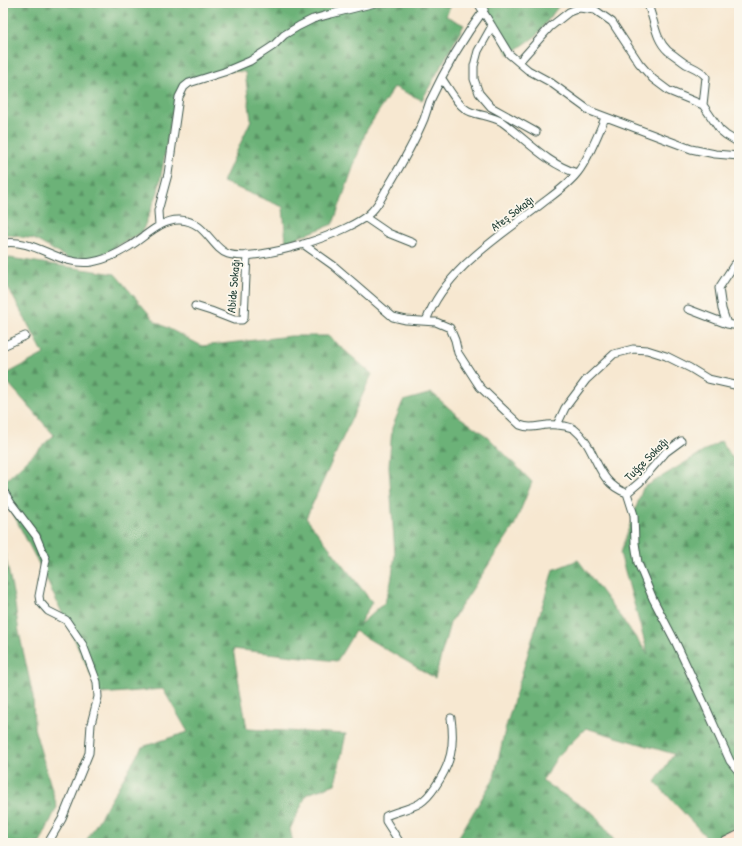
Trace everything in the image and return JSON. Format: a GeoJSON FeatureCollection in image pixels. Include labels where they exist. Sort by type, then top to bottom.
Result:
{"type":"FeatureCollection","features":[{"type":"Feature","properties":{"kind":"street"},"geometry":{"type":"LineString","coordinates":[[159,226],[158,211],[168,174],[179,97],[184,87],[193,81],[224,72],[250,61],[299,26],[312,20],[375,3]]}},
{"type":"Feature","properties":{"kind":"street"},"geometry":{"type":"LineString","coordinates":[[478,3],[484,10],[509,54],[528,70],[563,91],[590,111],[605,118],[632,126],[691,149],[715,154],[739,156]]}},
{"type":"Feature","properties":{"kind":"street"},"geometry":{"type":"LineString","coordinates":[[647,3],[657,35],[664,46],[686,64],[699,70],[706,77],[703,105]]}},
{"type":"Feature","properties":{"kind":"street"},"geometry":{"type":"LineString","coordinates":[[519,62],[550,28],[569,12],[579,8],[595,10],[612,22],[639,63],[653,79],[669,91],[703,105],[720,130],[739,143]]}},
{"type":"Feature","properties":{"kind":"street"},"geometry":{"type":"LineString","coordinates":[[3,243],[15,242],[30,245],[56,257],[72,262],[93,262],[118,253],[159,226],[174,220],[189,221],[207,233],[216,245],[227,254],[247,255],[267,254],[304,244],[351,226],[366,218],[373,210],[397,173],[424,120],[430,102],[442,78],[464,37],[484,10]]}},
{"type":"Feature","properties":{"kind":"street"},"geometry":{"type":"LineString","coordinates":[[492,26],[478,51],[474,66],[474,79],[479,93],[491,107],[536,132]]}},
{"type":"Feature","properties":{"kind":"street"},"geometry":{"type":"LineString","coordinates":[[442,78],[458,101],[466,109],[494,117],[552,162],[565,170],[577,173]]}},
{"type":"Feature","properties":{"kind":"street","name":"Ateş Sokağı"},"geometry":{"type":"LineString","coordinates":[[426,321],[434,302],[470,260],[553,195],[577,173],[605,118]]}},
{"type":"Feature","properties":{"kind":"street"},"geometry":{"type":"LineString","coordinates":[[366,218],[388,233],[413,243]]}},
{"type":"Feature","properties":{"kind":"street"},"geometry":{"type":"LineString","coordinates":[[304,244],[334,266],[393,317],[406,320],[436,322],[450,328],[458,353],[480,387],[520,425],[533,428],[547,425],[558,425],[572,428],[580,435],[595,459],[601,473],[612,486],[627,493],[634,515],[635,543],[638,563],[653,599],[706,704],[730,762],[739,772]]}},
{"type":"Feature","properties":{"kind":"street","name":"Abide Sokağı"},"geometry":{"type":"LineString","coordinates":[[196,306],[234,320],[242,320],[244,318],[247,255]]}},
{"type":"Feature","properties":{"kind":"street"},"geometry":{"type":"LineString","coordinates":[[727,324],[722,310],[719,288],[734,265],[739,261]]}},
{"type":"Feature","properties":{"kind":"street"},"geometry":{"type":"LineString","coordinates":[[688,309],[727,324],[739,326]]}},
{"type":"Feature","properties":{"kind":"street"},"geometry":{"type":"LineString","coordinates":[[3,346],[25,336]]}},
{"type":"Feature","properties":{"kind":"street"},"geometry":{"type":"LineString","coordinates":[[558,425],[565,408],[586,380],[614,354],[633,349],[648,350],[666,356],[708,379],[739,386]]}},
{"type":"Feature","properties":{"kind":"street","name":"Tuğçe Sokağı"},"geometry":{"type":"LineString","coordinates":[[627,493],[640,482],[666,452],[681,441]]}},
{"type":"Feature","properties":{"kind":"street"},"geometry":{"type":"LineString","coordinates":[[3,490],[36,536],[46,560],[39,596],[40,602],[48,611],[66,620],[83,645],[97,682],[98,697],[91,724],[89,753],[62,819],[48,843]]}},
{"type":"Feature","properties":{"kind":"street"},"geometry":{"type":"LineString","coordinates":[[400,843],[386,821],[386,816],[421,803],[439,782],[448,765],[453,748],[451,718]]}},
{"type":"Feature","properties":{"kind":"street"},"geometry":{"type":"LineString","coordinates":[[725,843],[739,836]]}},
{"type":"Feature","properties":{"kind":"green space"},"geometry":{"type":"Polygon","coordinates":[[[3,3],[451,3],[446,16],[464,25],[422,100],[394,87],[366,131],[333,224],[286,242],[283,207],[223,182],[251,120],[245,72],[224,70],[185,85],[176,93],[158,192],[142,232],[93,260],[69,259],[34,239],[3,234],[3,3]]]}},
{"type":"Feature","properties":{"kind":"green space"},"geometry":{"type":"Polygon","coordinates":[[[485,3],[561,3],[536,36],[509,55],[485,3]]]}},
{"type":"Feature","properties":{"kind":"green space"},"geometry":{"type":"Polygon","coordinates":[[[3,257],[115,274],[156,322],[202,346],[291,336],[328,336],[372,374],[306,518],[372,602],[358,626],[385,602],[391,582],[395,555],[389,466],[392,428],[403,401],[432,393],[458,416],[488,437],[532,482],[514,526],[450,623],[435,678],[355,631],[337,661],[233,649],[247,729],[346,734],[335,784],[307,794],[290,829],[293,843],[85,843],[142,747],[188,732],[163,689],[100,694],[43,572],[3,494],[3,483],[54,435],[3,377],[44,354],[3,278],[3,257]]]}},
{"type":"Feature","properties":{"kind":"green space"},"geometry":{"type":"Polygon","coordinates":[[[721,441],[737,465],[739,465],[739,827],[709,840],[655,782],[674,754],[586,728],[557,757],[542,781],[594,814],[616,843],[455,843],[494,778],[505,730],[553,570],[578,560],[648,654],[620,553],[643,488],[721,441]]]}},
{"type":"Feature","properties":{"kind":"green space"},"geometry":{"type":"Polygon","coordinates":[[[5,554],[19,632],[33,696],[34,728],[57,807],[40,843],[3,843],[3,555],[5,554]]]}}]}
